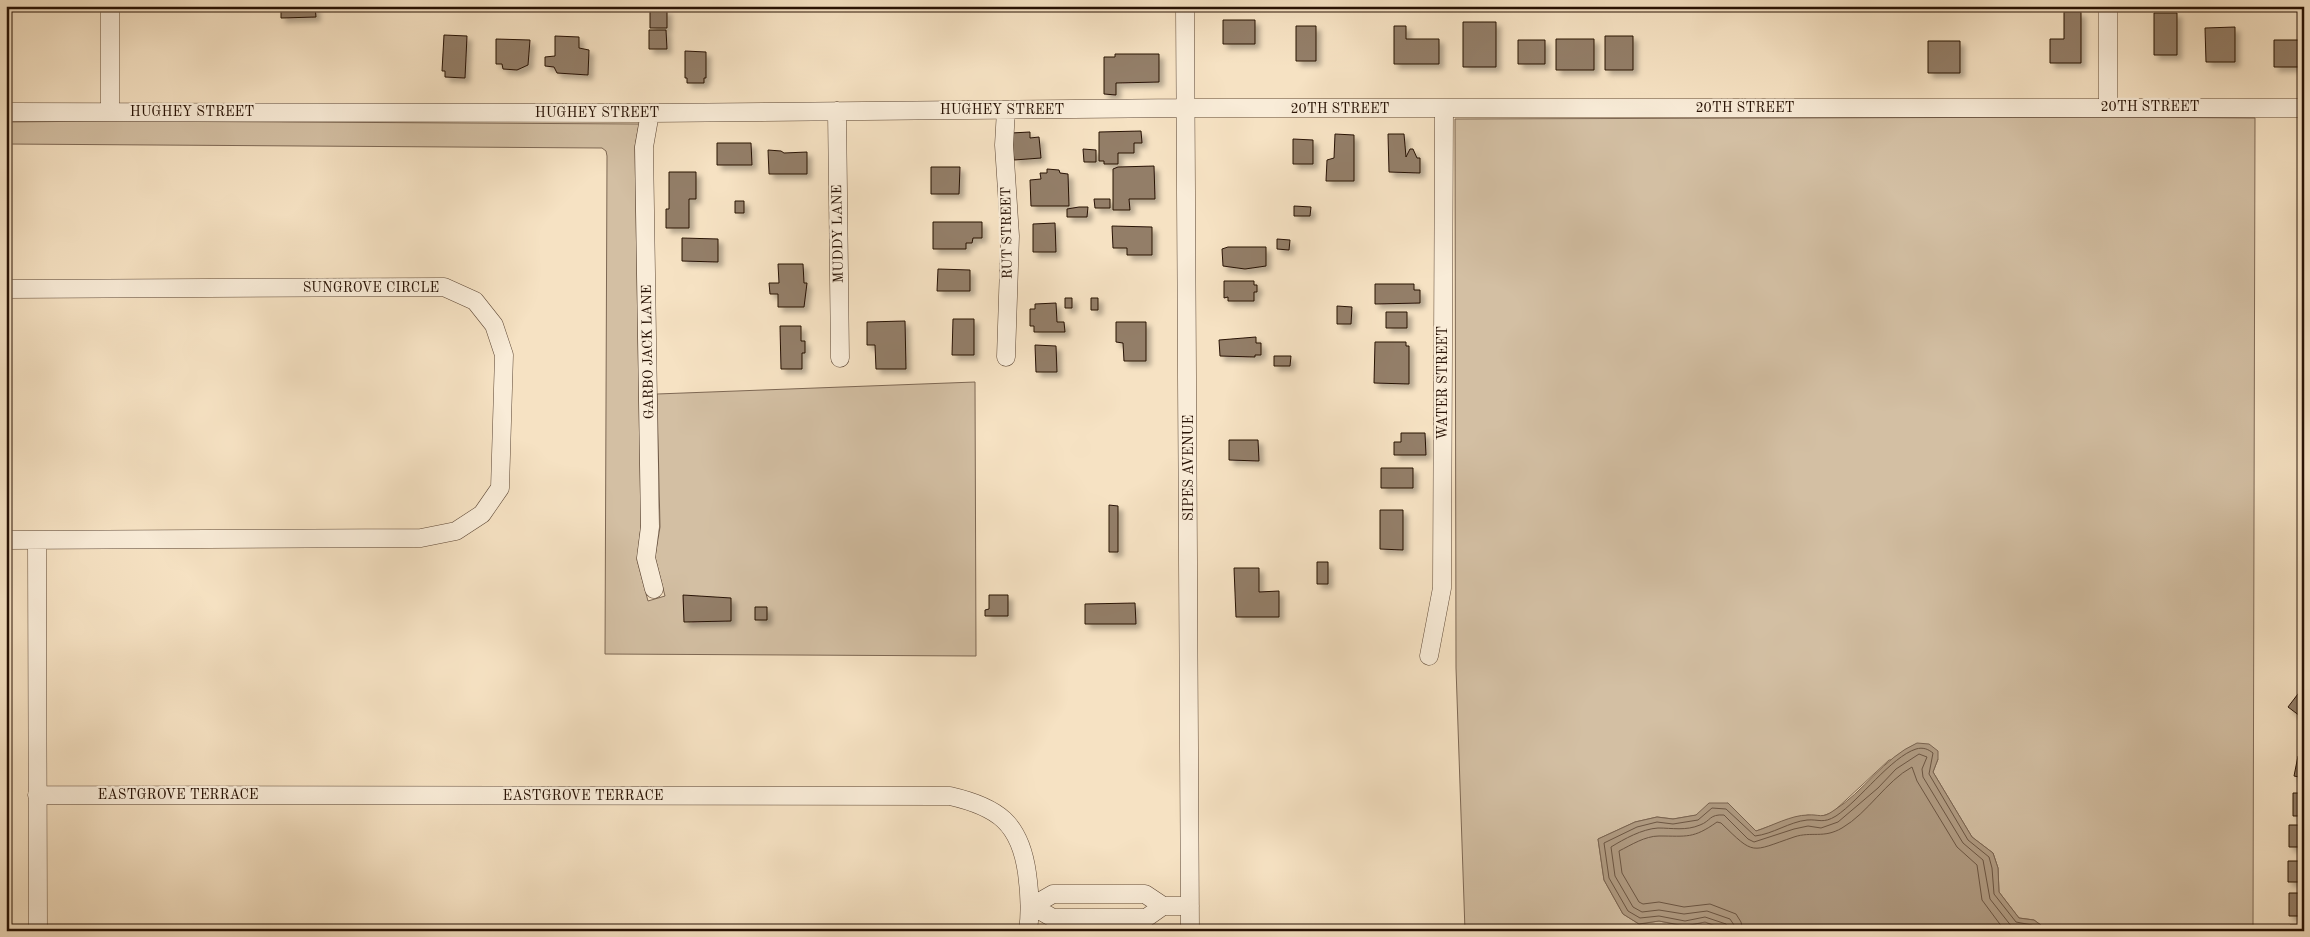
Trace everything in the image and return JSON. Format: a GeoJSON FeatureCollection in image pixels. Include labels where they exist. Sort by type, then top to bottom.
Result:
{"type":"FeatureCollection","features":[{"type":"Feature","properties":{"kind":"street"},"geometry":{"type":"LineString","coordinates":[[110,6],[110,111]]}},
{"type":"Feature","properties":{"kind":"street","name":"SIPES AVENUE"},"geometry":{"type":"LineString","coordinates":[[1185,6],[1190,931]]}},
{"type":"Feature","properties":{"kind":"street"},"geometry":{"type":"LineString","coordinates":[[2108,6],[2108,107]]}},
{"type":"Feature","properties":{"kind":"street","name":"HUGHEY STREET"},"geometry":{"type":"LineString","coordinates":[[6,112],[650,113],[1187,108]]}},
{"type":"Feature","properties":{"kind":"street","name":"20TH STREET"},"geometry":{"type":"LineString","coordinates":[[1187,108],[2304,108]]}},
{"type":"Feature","properties":{"kind":"street","name":"WATER STREET"},"geometry":{"type":"LineString","coordinates":[[1429,656],[1442,588],[1444,109]]}},
{"type":"Feature","properties":{"kind":"street","name":"RUT STREET"},"geometry":{"type":"LineString","coordinates":[[1006,110],[1004,145],[1010,236],[1006,357]]}},
{"type":"Feature","properties":{"kind":"street","name":"MUDDY LANE"},"geometry":{"type":"LineString","coordinates":[[837,111],[840,358]]}},
{"type":"Feature","properties":{"kind":"street","name":"GARBO JACK LANE"},"geometry":{"type":"LineString","coordinates":[[650,113],[644,147],[650,527],[646,558],[654,589]]}},
{"type":"Feature","properties":{"kind":"street","name":"SUNGROVE CIRCLE"},"geometry":{"type":"LineString","coordinates":[[6,289],[444,287],[475,301],[494,325],[504,355],[500,488],[482,514],[456,532],[421,538],[6,540]]}},
{"type":"Feature","properties":{"kind":"street"},"geometry":{"type":"LineString","coordinates":[[38,540],[38,931]]}},
{"type":"Feature","properties":{"kind":"street","name":"EASTGROVE TERRACE"},"geometry":{"type":"LineString","coordinates":[[37,795],[950,796],[975,802],[998,815],[1015,831],[1024,851],[1032,906],[1028,931]]}},
{"type":"Feature","properties":{"kind":"street"},"geometry":{"type":"LineString","coordinates":[[1032,906],[1053,894],[1145,894],[1163,906],[1190,906]]}},
{"type":"Feature","properties":{"kind":"street"},"geometry":{"type":"LineString","coordinates":[[1109,918],[1110,894]]}},
{"type":"Feature","properties":{"kind":"street"},"geometry":{"type":"LineString","coordinates":[[1032,906],[1053,918],[1146,918],[1163,906]]}},
{"type":"Feature","properties":{"kind":"shaded area"},"geometry":{"type":"Polygon","coordinates":[[[2255,118],[2253,931],[2049,931],[2034,920],[2019,918],[1999,892],[1998,868],[1993,853],[1972,837],[1933,772],[1938,759],[1889,760],[1833,812],[1820,817],[1808,815],[1756,831],[1728,803],[1697,815],[1673,819],[1657,817],[1635,822],[1598,839],[1604,880],[1623,914],[1639,924],[1659,921],[1685,926],[1705,922],[1729,931],[1465,931],[1456,668],[1455,119],[2255,118]]]}},
{"type":"Feature","properties":{"kind":"shaded area"},"geometry":{"type":"Polygon","coordinates":[[[6,122],[639,124],[635,147],[641,526],[637,560],[648,601],[665,596],[655,557],[660,527],[657,394],[975,382],[976,656],[605,654],[607,156],[606,151],[602,148],[6,144],[6,122]]]}},
{"type":"Feature","properties":{"kind":"water"},"geometry":{"type":"Polygon","coordinates":[[[1917,743],[1929,744],[1938,751],[1938,759],[1933,772],[1972,837],[1993,853],[1998,868],[1999,892],[2019,918],[2034,920],[2049,931],[1729,931],[1705,922],[1685,926],[1659,921],[1639,924],[1623,914],[1604,880],[1598,839],[1635,822],[1657,817],[1673,819],[1696,815],[1709,803],[1728,803],[1756,831],[1802,815],[1826,815],[1844,803],[1894,757],[1917,743]]]}},
{"type":"Feature","properties":{"kind":"building"},"geometry":{"type":"Polygon","coordinates":[[[281,6],[315,6],[316,17],[281,18],[281,6]]]}},
{"type":"Feature","properties":{"kind":"building"},"geometry":{"type":"Polygon","coordinates":[[[650,10],[667,10],[667,28],[650,28],[650,10]]]}},
{"type":"Feature","properties":{"kind":"building"},"geometry":{"type":"Polygon","coordinates":[[[2064,12],[2081,12],[2081,63],[2050,63],[2050,39],[2064,39],[2064,12]]]}},
{"type":"Feature","properties":{"kind":"building"},"geometry":{"type":"Polygon","coordinates":[[[2154,13],[2177,13],[2177,55],[2154,55],[2154,13]]]}},
{"type":"Feature","properties":{"kind":"building"},"geometry":{"type":"Polygon","coordinates":[[[1223,20],[1255,20],[1255,44],[1223,44],[1223,20]]]}},
{"type":"Feature","properties":{"kind":"building"},"geometry":{"type":"Polygon","coordinates":[[[1463,22],[1496,22],[1496,67],[1463,67],[1463,22]]]}},
{"type":"Feature","properties":{"kind":"building"},"geometry":{"type":"Polygon","coordinates":[[[1296,26],[1316,26],[1316,61],[1296,61],[1296,26]]]}},
{"type":"Feature","properties":{"kind":"building"},"geometry":{"type":"Polygon","coordinates":[[[1394,26],[1406,26],[1406,39],[1439,39],[1439,64],[1394,64],[1394,26]]]}},
{"type":"Feature","properties":{"kind":"building"},"geometry":{"type":"Polygon","coordinates":[[[2235,27],[2235,62],[2206,62],[2205,28],[2235,27]]]}},
{"type":"Feature","properties":{"kind":"building"},"geometry":{"type":"Polygon","coordinates":[[[649,30],[666,30],[667,49],[649,49],[649,30]]]}},
{"type":"Feature","properties":{"kind":"building"},"geometry":{"type":"Polygon","coordinates":[[[444,35],[467,36],[465,78],[445,77],[445,71],[442,71],[444,35]]]}},
{"type":"Feature","properties":{"kind":"building"},"geometry":{"type":"Polygon","coordinates":[[[555,36],[579,37],[579,48],[589,50],[588,75],[557,73],[554,67],[545,66],[545,57],[555,56],[555,36]]]}},
{"type":"Feature","properties":{"kind":"building"},"geometry":{"type":"Polygon","coordinates":[[[1605,36],[1633,36],[1633,70],[1605,70],[1605,36]]]}},
{"type":"Feature","properties":{"kind":"building"},"geometry":{"type":"Polygon","coordinates":[[[496,39],[530,40],[528,65],[517,70],[503,69],[502,64],[496,64],[496,39]]]}},
{"type":"Feature","properties":{"kind":"building"},"geometry":{"type":"Polygon","coordinates":[[[1556,39],[1594,39],[1594,70],[1556,70],[1556,39]]]}},
{"type":"Feature","properties":{"kind":"building"},"geometry":{"type":"Polygon","coordinates":[[[1518,40],[1545,40],[1545,64],[1518,64],[1518,40]]]}},
{"type":"Feature","properties":{"kind":"building"},"geometry":{"type":"Polygon","coordinates":[[[2274,40],[2304,40],[2304,67],[2274,67],[2274,40]]]}},
{"type":"Feature","properties":{"kind":"building"},"geometry":{"type":"Polygon","coordinates":[[[1928,41],[1960,41],[1960,73],[1928,73],[1928,41]]]}},
{"type":"Feature","properties":{"kind":"building"},"geometry":{"type":"Polygon","coordinates":[[[685,51],[706,52],[706,78],[704,78],[704,83],[687,83],[687,78],[685,78],[685,51]]]}},
{"type":"Feature","properties":{"kind":"building"},"geometry":{"type":"Polygon","coordinates":[[[1115,54],[1159,54],[1159,82],[1116,83],[1116,95],[1104,94],[1104,57],[1115,57],[1115,54]]]}},
{"type":"Feature","properties":{"kind":"building"},"geometry":{"type":"Polygon","coordinates":[[[1141,131],[1142,143],[1134,143],[1134,153],[1118,153],[1118,164],[1104,164],[1104,161],[1099,161],[1099,132],[1141,131]]]}},
{"type":"Feature","properties":{"kind":"building"},"geometry":{"type":"Polygon","coordinates":[[[1030,132],[1030,138],[1039,137],[1041,158],[1014,160],[1011,133],[1030,132]]]}},
{"type":"Feature","properties":{"kind":"building"},"geometry":{"type":"Polygon","coordinates":[[[1335,134],[1354,135],[1354,181],[1326,181],[1327,160],[1334,158],[1335,134]]]}},
{"type":"Feature","properties":{"kind":"building"},"geometry":{"type":"Polygon","coordinates":[[[1388,134],[1404,134],[1406,157],[1410,149],[1413,149],[1417,158],[1420,158],[1420,173],[1389,172],[1388,134]]]}},
{"type":"Feature","properties":{"kind":"building"},"geometry":{"type":"Polygon","coordinates":[[[1293,139],[1313,140],[1313,164],[1293,164],[1293,139]]]}},
{"type":"Feature","properties":{"kind":"building"},"geometry":{"type":"Polygon","coordinates":[[[717,143],[751,143],[752,165],[717,165],[717,143]]]}},
{"type":"Feature","properties":{"kind":"building"},"geometry":{"type":"Polygon","coordinates":[[[1083,149],[1096,150],[1096,162],[1084,162],[1083,149]]]}},
{"type":"Feature","properties":{"kind":"building"},"geometry":{"type":"Polygon","coordinates":[[[768,150],[784,153],[807,152],[807,174],[769,174],[768,150]]]}},
{"type":"Feature","properties":{"kind":"building"},"geometry":{"type":"Polygon","coordinates":[[[1154,166],[1155,199],[1129,199],[1130,210],[1113,210],[1113,169],[1118,167],[1154,166]]]}},
{"type":"Feature","properties":{"kind":"building"},"geometry":{"type":"Polygon","coordinates":[[[931,167],[960,167],[959,194],[931,194],[931,167]]]}},
{"type":"Feature","properties":{"kind":"building"},"geometry":{"type":"Polygon","coordinates":[[[1047,169],[1059,170],[1060,173],[1068,174],[1069,206],[1031,206],[1030,180],[1041,179],[1040,173],[1047,173],[1047,169]]]}},
{"type":"Feature","properties":{"kind":"building"},"geometry":{"type":"Polygon","coordinates":[[[669,172],[696,172],[696,199],[689,199],[689,228],[666,228],[666,209],[669,209],[669,172]]]}},
{"type":"Feature","properties":{"kind":"building"},"geometry":{"type":"Polygon","coordinates":[[[1094,199],[1110,199],[1110,208],[1095,208],[1094,199]]]}},
{"type":"Feature","properties":{"kind":"building"},"geometry":{"type":"Polygon","coordinates":[[[735,201],[744,201],[744,213],[735,213],[735,201]]]}},
{"type":"Feature","properties":{"kind":"building"},"geometry":{"type":"Polygon","coordinates":[[[1294,206],[1311,207],[1310,216],[1294,216],[1294,206]]]}},
{"type":"Feature","properties":{"kind":"building"},"geometry":{"type":"Polygon","coordinates":[[[1088,207],[1087,217],[1067,217],[1067,209],[1088,207]]]}},
{"type":"Feature","properties":{"kind":"building"},"geometry":{"type":"Polygon","coordinates":[[[933,222],[982,222],[982,238],[973,238],[972,243],[966,243],[966,249],[933,249],[933,222]]]}},
{"type":"Feature","properties":{"kind":"building"},"geometry":{"type":"Polygon","coordinates":[[[1055,223],[1056,252],[1033,252],[1033,224],[1055,223]]]}},
{"type":"Feature","properties":{"kind":"building"},"geometry":{"type":"Polygon","coordinates":[[[1112,226],[1152,227],[1152,255],[1127,255],[1127,248],[1113,248],[1112,226]]]}},
{"type":"Feature","properties":{"kind":"building"},"geometry":{"type":"Polygon","coordinates":[[[682,238],[718,239],[718,262],[682,261],[682,238]]]}},
{"type":"Feature","properties":{"kind":"building"},"geometry":{"type":"Polygon","coordinates":[[[1277,239],[1290,240],[1289,250],[1277,249],[1277,239]]]}},
{"type":"Feature","properties":{"kind":"building"},"geometry":{"type":"Polygon","coordinates":[[[1228,247],[1266,247],[1266,266],[1245,269],[1223,266],[1222,249],[1228,247]]]}},
{"type":"Feature","properties":{"kind":"building"},"geometry":{"type":"Polygon","coordinates":[[[778,264],[803,264],[804,283],[807,283],[804,307],[778,307],[778,294],[770,294],[769,283],[779,283],[778,264]]]}},
{"type":"Feature","properties":{"kind":"building"},"geometry":{"type":"Polygon","coordinates":[[[938,269],[970,270],[970,291],[937,291],[938,269]]]}},
{"type":"Feature","properties":{"kind":"building"},"geometry":{"type":"Polygon","coordinates":[[[1224,281],[1254,281],[1254,285],[1257,285],[1257,292],[1254,292],[1254,301],[1228,301],[1228,297],[1224,298],[1224,281]]]}},
{"type":"Feature","properties":{"kind":"building"},"geometry":{"type":"Polygon","coordinates":[[[1375,284],[1414,284],[1414,290],[1420,290],[1420,303],[1375,304],[1375,284]]]}},
{"type":"Feature","properties":{"kind":"building"},"geometry":{"type":"Polygon","coordinates":[[[1065,298],[1072,298],[1072,308],[1065,308],[1065,298]]]}},
{"type":"Feature","properties":{"kind":"building"},"geometry":{"type":"Polygon","coordinates":[[[1091,298],[1098,298],[1098,310],[1091,310],[1091,298]]]}},
{"type":"Feature","properties":{"kind":"building"},"geometry":{"type":"Polygon","coordinates":[[[1056,303],[1057,322],[1064,322],[1065,332],[1034,332],[1034,326],[1030,326],[1030,309],[1035,309],[1035,304],[1056,303]]]}},
{"type":"Feature","properties":{"kind":"building"},"geometry":{"type":"Polygon","coordinates":[[[1337,306],[1352,307],[1351,324],[1337,324],[1337,306]]]}},
{"type":"Feature","properties":{"kind":"building"},"geometry":{"type":"Polygon","coordinates":[[[1386,312],[1407,312],[1407,328],[1386,328],[1386,312]]]}},
{"type":"Feature","properties":{"kind":"building"},"geometry":{"type":"Polygon","coordinates":[[[953,319],[974,319],[974,355],[952,355],[953,319]]]}},
{"type":"Feature","properties":{"kind":"building"},"geometry":{"type":"Polygon","coordinates":[[[905,321],[906,369],[876,369],[875,345],[867,345],[867,322],[905,321]]]}},
{"type":"Feature","properties":{"kind":"building"},"geometry":{"type":"Polygon","coordinates":[[[1116,322],[1146,322],[1146,361],[1124,361],[1123,343],[1116,342],[1116,322]]]}},
{"type":"Feature","properties":{"kind":"building"},"geometry":{"type":"Polygon","coordinates":[[[780,326],[801,326],[801,341],[805,341],[805,353],[802,353],[802,369],[781,369],[780,326]]]}},
{"type":"Feature","properties":{"kind":"building"},"geometry":{"type":"Polygon","coordinates":[[[1256,337],[1256,343],[1261,343],[1261,355],[1255,355],[1255,357],[1220,356],[1219,340],[1256,337]]]}},
{"type":"Feature","properties":{"kind":"building"},"geometry":{"type":"Polygon","coordinates":[[[1375,342],[1406,342],[1406,346],[1409,346],[1409,384],[1374,383],[1375,342]]]}},
{"type":"Feature","properties":{"kind":"building"},"geometry":{"type":"Polygon","coordinates":[[[1035,345],[1056,346],[1057,372],[1036,372],[1035,345]]]}},
{"type":"Feature","properties":{"kind":"building"},"geometry":{"type":"Polygon","coordinates":[[[1274,356],[1291,356],[1290,366],[1274,366],[1274,356]]]}},
{"type":"Feature","properties":{"kind":"building"},"geometry":{"type":"Polygon","coordinates":[[[1401,433],[1425,433],[1426,455],[1394,455],[1394,442],[1401,442],[1401,433]]]}},
{"type":"Feature","properties":{"kind":"building"},"geometry":{"type":"Polygon","coordinates":[[[1229,440],[1258,440],[1259,461],[1229,460],[1229,440]]]}},
{"type":"Feature","properties":{"kind":"building"},"geometry":{"type":"Polygon","coordinates":[[[1381,468],[1413,468],[1413,488],[1381,488],[1381,468]]]}},
{"type":"Feature","properties":{"kind":"building"},"geometry":{"type":"Polygon","coordinates":[[[1109,505],[1118,506],[1118,552],[1109,552],[1109,505]]]}},
{"type":"Feature","properties":{"kind":"building"},"geometry":{"type":"Polygon","coordinates":[[[1380,510],[1403,510],[1403,550],[1380,549],[1380,510]]]}},
{"type":"Feature","properties":{"kind":"building"},"geometry":{"type":"Polygon","coordinates":[[[1317,562],[1328,562],[1328,584],[1317,584],[1317,562]]]}},
{"type":"Feature","properties":{"kind":"building"},"geometry":{"type":"Polygon","coordinates":[[[1234,568],[1259,568],[1259,592],[1279,591],[1279,617],[1236,617],[1234,568]]]}},
{"type":"Feature","properties":{"kind":"building"},"geometry":{"type":"Polygon","coordinates":[[[683,595],[731,598],[731,621],[684,622],[683,595]]]}},
{"type":"Feature","properties":{"kind":"building"},"geometry":{"type":"Polygon","coordinates":[[[989,595],[1008,595],[1008,616],[985,616],[985,610],[989,609],[989,595]]]}},
{"type":"Feature","properties":{"kind":"building"},"geometry":{"type":"Polygon","coordinates":[[[1135,603],[1136,624],[1085,624],[1085,604],[1135,603]]]}},
{"type":"Feature","properties":{"kind":"building"},"geometry":{"type":"Polygon","coordinates":[[[755,607],[767,607],[767,620],[755,620],[755,607]]]}},
{"type":"Feature","properties":{"kind":"building"},"geometry":{"type":"Polygon","coordinates":[[[2301,690],[2304,693],[2304,719],[2288,707],[2301,690]]]}},
{"type":"Feature","properties":{"kind":"building"},"geometry":{"type":"Polygon","coordinates":[[[2298,756],[2304,757],[2304,778],[2294,776],[2298,756]]]}},
{"type":"Feature","properties":{"kind":"building"},"geometry":{"type":"Polygon","coordinates":[[[2293,793],[2304,793],[2304,816],[2293,816],[2293,793]]]}},
{"type":"Feature","properties":{"kind":"building"},"geometry":{"type":"Polygon","coordinates":[[[2289,825],[2304,825],[2304,847],[2289,847],[2289,825]]]}},
{"type":"Feature","properties":{"kind":"building"},"geometry":{"type":"Polygon","coordinates":[[[2288,861],[2304,861],[2304,882],[2288,882],[2288,861]]]}},
{"type":"Feature","properties":{"kind":"building"},"geometry":{"type":"Polygon","coordinates":[[[2289,893],[2304,893],[2304,916],[2289,916],[2289,893]]]}},
{"type":"Feature","properties":{"kind":"building"},"geometry":{"type":"Polygon","coordinates":[[[2290,925],[2304,925],[2304,931],[2290,931],[2290,925]]]}}]}
